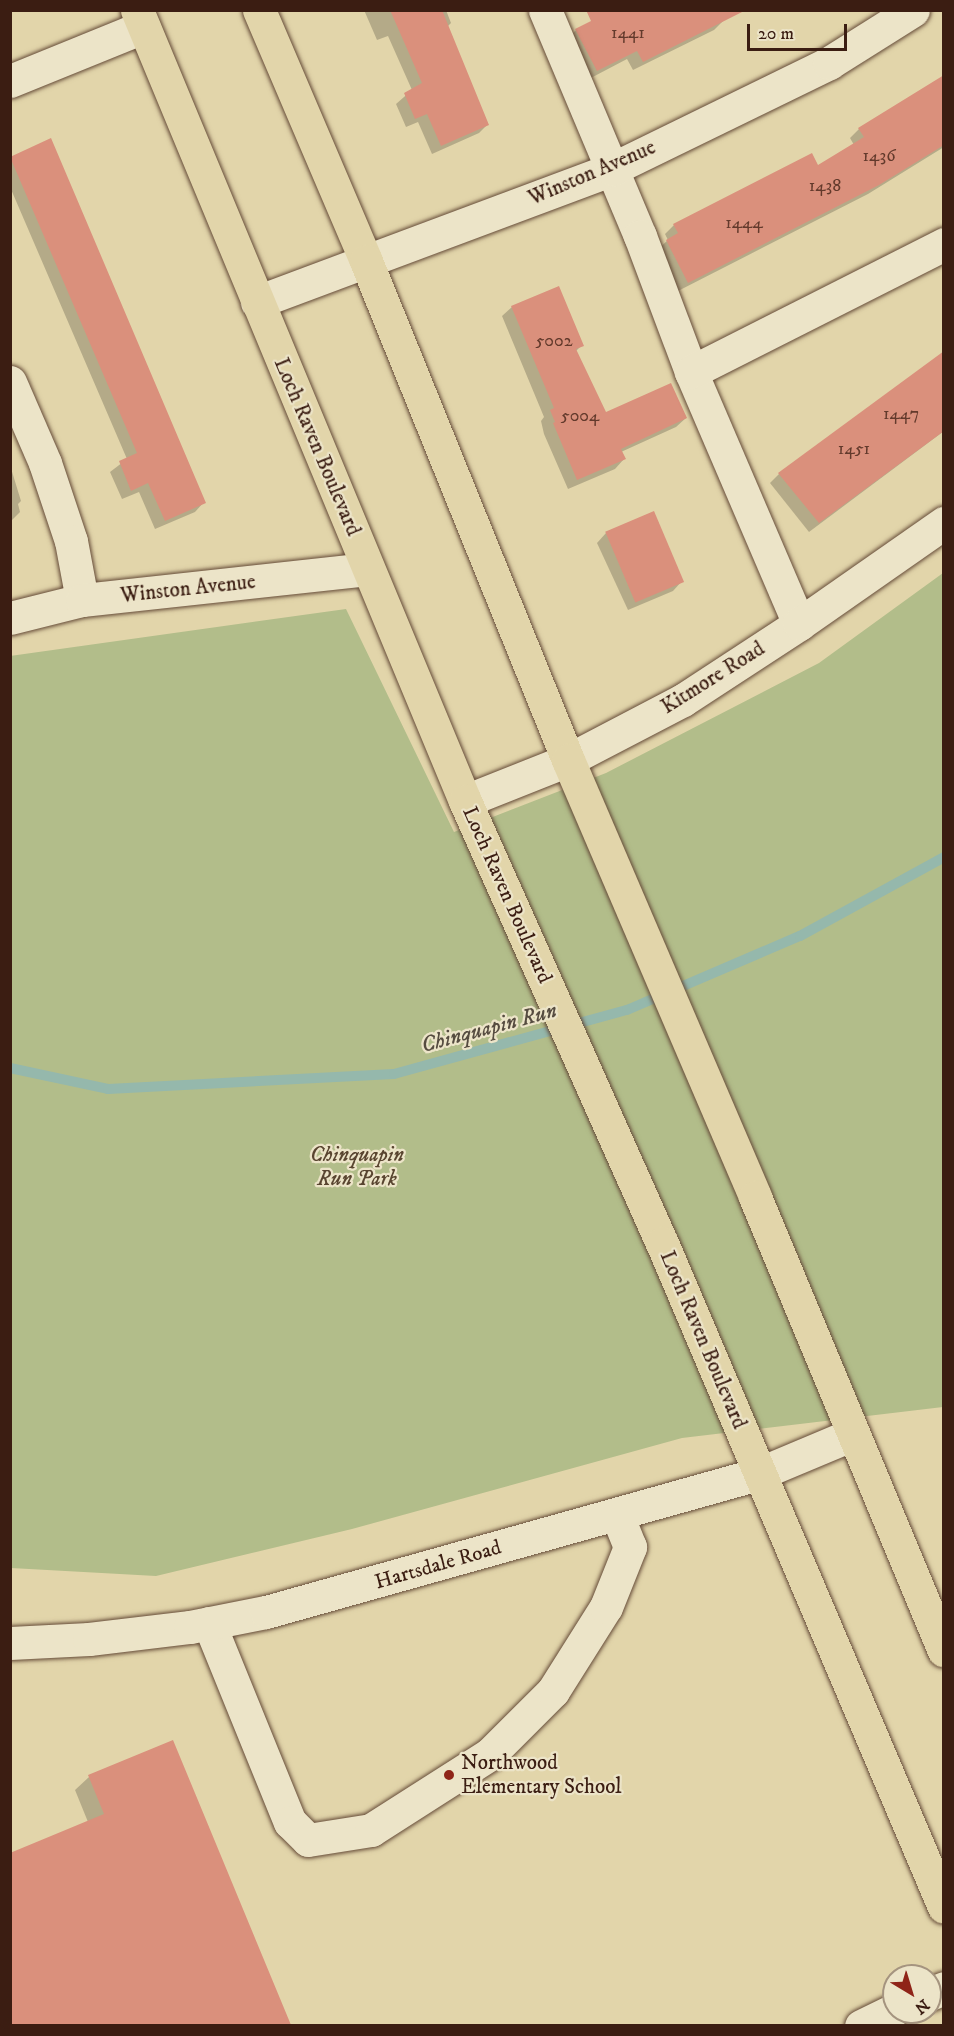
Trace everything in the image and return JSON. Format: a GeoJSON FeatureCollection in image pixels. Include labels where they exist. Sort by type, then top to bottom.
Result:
{"type":"FeatureCollection","features":[{"type":"Feature","properties":{"kind":"main road"},"geometry":{"type":"LineString","coordinates":[[259,10],[366,261],[568,760],[755,1197],[944,1650]]}},
{"type":"Feature","properties":{"kind":"main road","name":"Loch Raven Boulevard"},"geometry":{"type":"LineString","coordinates":[[140,19],[465,801],[662,1243],[944,1907]]}},
{"type":"Feature","properties":{"kind":"street"},"geometry":{"type":"LineString","coordinates":[[545,10],[612,169],[691,372],[799,624]]}},
{"type":"Feature","properties":{"kind":"street","name":"Winston Avenue"},"geometry":{"type":"LineString","coordinates":[[256,302],[612,169],[829,63],[913,10]]}},
{"type":"Feature","properties":{"kind":"street"},"geometry":{"type":"LineString","coordinates":[[10,81],[140,19]]}},
{"type":"Feature","properties":{"kind":"street"},"geometry":{"type":"LineString","coordinates":[[691,372],[944,244]]}},
{"type":"Feature","properties":{"kind":"street"},"geometry":{"type":"LineString","coordinates":[[10,382],[45,463],[71,541],[82,600]]}},
{"type":"Feature","properties":{"kind":"street","name":"Kitmore Road"},"geometry":{"type":"LineString","coordinates":[[465,801],[568,760],[682,700],[799,624],[944,523]]}},
{"type":"Feature","properties":{"kind":"street","name":"Winston Avenue"},"geometry":{"type":"LineString","coordinates":[[10,618],[82,600],[367,569]]}},
{"type":"Feature","properties":{"kind":"street","name":"Hartsdale Road"},"geometry":{"type":"LineString","coordinates":[[10,1643],[89,1639],[209,1623],[266,1612],[759,1474],[853,1434]]}},
{"type":"Feature","properties":{"kind":"street"},"geometry":{"type":"LineString","coordinates":[[209,1623],[290,1822],[308,1840],[371,1830],[490,1754],[553,1691],[606,1607],[630,1547],[617,1514]]}},
{"type":"Feature","properties":{"kind":"street"},"geometry":{"type":"LineString","coordinates":[[861,2025],[882,2015]]}},
{"type":"Feature","properties":{"kind":"green space","name":"Chinquapin Run Park"},"geometry":{"type":"Polygon","coordinates":[[[943,573],[943,1407],[682,1438],[352,1529],[156,1576],[11,1568],[10,656],[346,609],[454,832],[606,773],[819,663],[943,573]]]}},
{"type":"Feature","properties":{"kind":"building"},"geometry":{"type":"Polygon","coordinates":[[[390,10],[442,10],[489,125],[441,146],[427,114],[415,119],[404,93],[422,83],[390,10]]]}},
{"type":"Feature","properties":{"kind":"building"},"geometry":{"type":"Polygon","coordinates":[[[586,10],[746,10],[643,62],[637,51],[597,71],[575,29],[591,21],[586,10]]]}},
{"type":"Feature","properties":{"kind":"building"},"geometry":{"type":"Polygon","coordinates":[[[944,75],[944,145],[879,185],[688,283],[666,240],[678,233],[673,224],[812,153],[818,165],[864,137],[858,128],[944,75]]]}},
{"type":"Feature","properties":{"kind":"building"},"geometry":{"type":"Polygon","coordinates":[[[51,138],[206,503],[165,521],[148,483],[131,491],[119,461],[137,453],[10,157],[51,138]]]}},
{"type":"Feature","properties":{"kind":"building"},"geometry":{"type":"Polygon","coordinates":[[[559,286],[584,346],[576,349],[606,412],[671,383],[687,418],[621,449],[626,459],[577,480],[553,423],[555,422],[550,410],[554,408],[511,306],[559,286]]]}},
{"type":"Feature","properties":{"kind":"building"},"geometry":{"type":"Polygon","coordinates":[[[944,351],[944,431],[819,523],[778,473],[944,351]]]}},
{"type":"Feature","properties":{"kind":"building"},"geometry":{"type":"Polygon","coordinates":[[[654,511],[684,582],[635,603],[605,532],[654,511]]]}},
{"type":"Feature","properties":{"kind":"building"},"geometry":{"type":"Polygon","coordinates":[[[173,1740],[291,2025],[10,2025],[10,1853],[104,1814],[88,1775],[173,1740]]]}},
{"type":"Feature","properties":{"kind":"waterway","name":"Chinquapin Run"},"geometry":{"type":"LineString","coordinates":[[10,1068],[108,1089],[394,1074],[627,1010],[800,936],[944,857]]}},
{"type":"Feature","properties":{"kind":"place","name":"Northwood Elementary School"},"geometry":{"type":"Point","coordinates":[449,1775]}}]}
